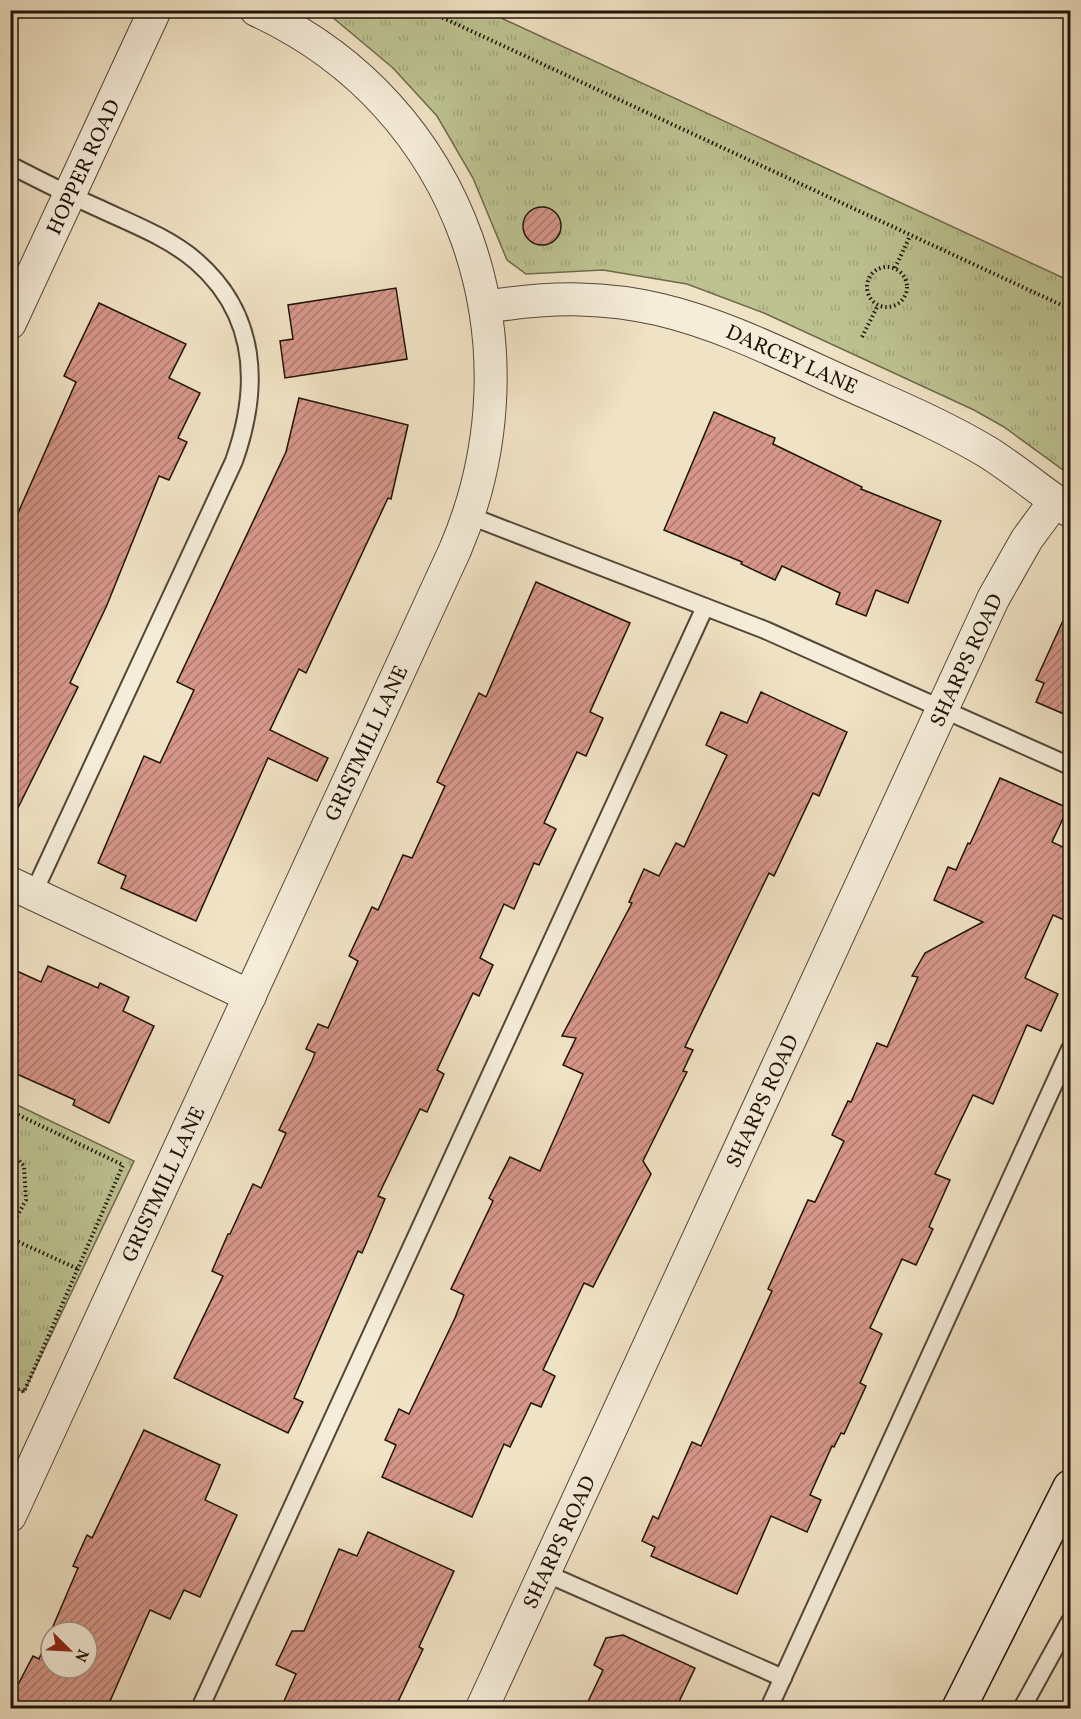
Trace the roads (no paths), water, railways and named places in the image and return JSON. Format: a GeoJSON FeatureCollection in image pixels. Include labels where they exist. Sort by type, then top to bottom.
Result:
{"type":"FeatureCollection","features":[{"type":"Feature","properties":{"kind":"main road"},"geometry":{"type":"LineString","coordinates":[[959,1708],[1071,1487]]}},
{"type":"Feature","properties":{"kind":"street","name":"HOPPER ROAD"},"geometry":{"type":"LineString","coordinates":[[10,324],[155,10]]}},
{"type":"Feature","properties":{"kind":"street","name":"GRISTMILL LANE"},"geometry":{"type":"LineString","coordinates":[[10,1515],[470,516],[481,477],[491,421],[492,364],[486,307],[472,252],[460,220],[427,159],[400,122],[352,73],[296,32],[256,10]]}},
{"type":"Feature","properties":{"kind":"street","name":"DARCEY LANE"},"geometry":{"type":"LineString","coordinates":[[486,307],[544,299],[601,299],[667,309],[711,323],[950,432],[990,454],[1063,506]]}},
{"type":"Feature","properties":{"kind":"street","name":"SHARPS ROAD"},"geometry":{"type":"LineString","coordinates":[[482,1708],[1009,568],[1063,506]]}},
{"type":"Feature","properties":{"kind":"street"},"geometry":{"type":"LineString","coordinates":[[22,889],[250,996]]}},
{"type":"Feature","properties":{"kind":"lane"},"geometry":{"type":"LineString","coordinates":[[10,165],[180,249],[211,276],[230,301],[243,332],[250,359],[251,387],[244,429],[234,461],[22,889]]}},
{"type":"Feature","properties":{"kind":"lane"},"geometry":{"type":"LineString","coordinates":[[470,516],[765,630],[1071,766]]}},
{"type":"Feature","properties":{"kind":"lane"},"geometry":{"type":"LineString","coordinates":[[200,1708],[705,606]]}},
{"type":"Feature","properties":{"kind":"lane"},"geometry":{"type":"LineString","coordinates":[[769,1708],[1071,1049]]}},
{"type":"Feature","properties":{"kind":"lane"},"geometry":{"type":"LineString","coordinates":[[544,1574],[783,1678]]}},
{"type":"Feature","properties":{"kind":"lane"},"geometry":{"type":"LineString","coordinates":[[1022,1708],[1071,1621]]}}]}
